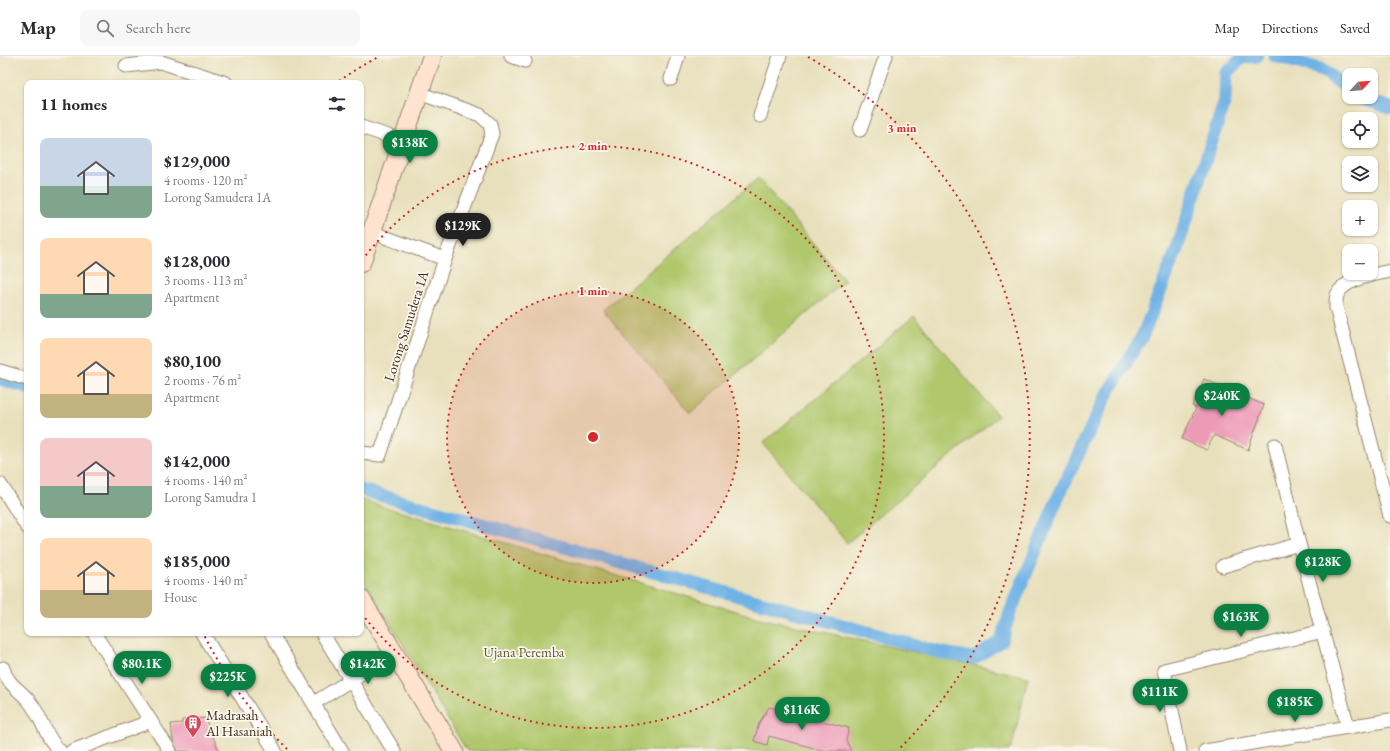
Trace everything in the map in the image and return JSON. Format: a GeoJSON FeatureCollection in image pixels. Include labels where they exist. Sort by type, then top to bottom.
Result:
{"type":"FeatureCollection","features":[{"type":"Feature","properties":{"kind":"street"},"geometry":{"type":"LineString","coordinates":[[364,255],[432,56]]}},
{"type":"Feature","properties":{"kind":"street"},"geometry":{"type":"LineString","coordinates":[[511,56],[525,61]]}},
{"type":"Feature","properties":{"kind":"street"},"geometry":{"type":"LineString","coordinates":[[671,79],[678,56]]}},
{"type":"Feature","properties":{"kind":"street"},"geometry":{"type":"LineString","coordinates":[[760,116],[780,56]]}},
{"type":"Feature","properties":{"kind":"street"},"geometry":{"type":"LineString","coordinates":[[860,130],[886,56]]}},
{"type":"Feature","properties":{"kind":"street"},"geometry":{"type":"LineString","coordinates":[[126,66],[161,62],[215,80]]}},
{"type":"Feature","properties":{"kind":"street","name":"Lorong Samudera 1A"},"geometry":{"type":"LineString","coordinates":[[364,453],[380,455],[446,259],[492,134],[490,124],[480,115],[419,93]]}},
{"type":"Feature","properties":{"kind":"street"},"geometry":{"type":"LineString","coordinates":[[364,128],[403,141]]}},
{"type":"Feature","properties":{"kind":"street"},"geometry":{"type":"LineString","coordinates":[[372,232],[446,259]]}},
{"type":"Feature","properties":{"kind":"street"},"geometry":{"type":"LineString","coordinates":[[1390,271],[1350,282],[1341,288],[1336,296],[1336,307],[1390,516]]}},
{"type":"Feature","properties":{"kind":"street"},"geometry":{"type":"LineString","coordinates":[[0,371],[24,378]]}},
{"type":"Feature","properties":{"kind":"street"},"geometry":{"type":"LineString","coordinates":[[1276,445],[1299,544],[1348,727]]}},
{"type":"Feature","properties":{"kind":"street"},"geometry":{"type":"LineString","coordinates":[[0,484],[24,522]]}},
{"type":"Feature","properties":{"kind":"street"},"geometry":{"type":"LineString","coordinates":[[1222,566],[1299,544]]}},
{"type":"Feature","properties":{"kind":"street"},"geometry":{"type":"LineString","coordinates":[[364,604],[454,751]]}},
{"type":"Feature","properties":{"kind":"street"},"geometry":{"type":"LineString","coordinates":[[1180,751],[1164,670],[1323,631]]}},
{"type":"Feature","properties":{"kind":"street"},"geometry":{"type":"LineString","coordinates":[[96,636],[170,751]]}},
{"type":"Feature","properties":{"kind":"street"},"geometry":{"type":"LineString","coordinates":[[204,636],[275,751]]}},
{"type":"Feature","properties":{"kind":"street"},"geometry":{"type":"LineString","coordinates":[[273,636],[342,751]]}},
{"type":"Feature","properties":{"kind":"street"},"geometry":{"type":"LineString","coordinates":[[324,636],[394,751]]}},
{"type":"Feature","properties":{"kind":"street"},"geometry":{"type":"LineString","coordinates":[[314,703],[350,679],[394,653]]}},
{"type":"Feature","properties":{"kind":"street"},"geometry":{"type":"LineString","coordinates":[[3,668],[10,684],[29,701],[54,744],[60,751]]}},
{"type":"Feature","properties":{"kind":"street"},"geometry":{"type":"LineString","coordinates":[[1205,751],[1390,720]]}},
{"type":"Feature","properties":{"kind":"street"},"geometry":{"type":"LineString","coordinates":[[72,751],[151,722]]}},
{"type":"Feature","properties":{"kind":"green space"},"geometry":{"type":"Polygon","coordinates":[[[758,178],[845,281],[690,413],[603,310],[758,178]]]}},
{"type":"Feature","properties":{"kind":"green space"},"geometry":{"type":"Polygon","coordinates":[[[914,316],[998,416],[847,543],[763,443],[914,316]]]}},
{"type":"Feature","properties":{"kind":"green space","name":"Ujana Peremba"},"geometry":{"type":"Polygon","coordinates":[[[364,501],[759,618],[1028,677],[1013,742],[1009,751],[467,751],[364,580],[364,501]]]}},
{"type":"Feature","properties":{"kind":"building"},"geometry":{"type":"Polygon","coordinates":[[[1204,379],[1264,405],[1248,450],[1214,435],[1207,450],[1182,439],[1196,408],[1192,406],[1204,379]]]}},
{"type":"Feature","properties":{"kind":"building"},"geometry":{"type":"Polygon","coordinates":[[[769,707],[849,728],[846,740],[851,751],[825,751],[769,736],[767,745],[754,741],[759,723],[769,707]]]}},
{"type":"Feature","properties":{"kind":"building","name":"Madrasah Al Hasaniah"},"geometry":{"type":"Polygon","coordinates":[[[205,718],[219,751],[178,751],[173,741],[171,724],[182,723],[182,720],[205,718]]]}},
{"type":"Feature","properties":{"kind":"waterway"},"geometry":{"type":"LineString","coordinates":[[364,491],[942,653],[974,658],[1001,641],[1011,610],[1059,495],[1106,396],[1143,335],[1178,246],[1225,100],[1226,73],[1242,58],[1257,56]]}},
{"type":"Feature","properties":{"kind":"waterway"},"geometry":{"type":"LineString","coordinates":[[1275,56],[1323,70],[1342,85]]}},
{"type":"Feature","properties":{"kind":"waterway"},"geometry":{"type":"LineString","coordinates":[[1378,104],[1390,108]]}},
{"type":"Feature","properties":{"kind":"waterway"},"geometry":{"type":"LineString","coordinates":[[0,379],[24,386]]}},
{"type":"Feature","properties":{"kind":"place","name":"Madrasah Al Hasaniah"},"geometry":{"type":"Point","coordinates":[193,738]}}]}
